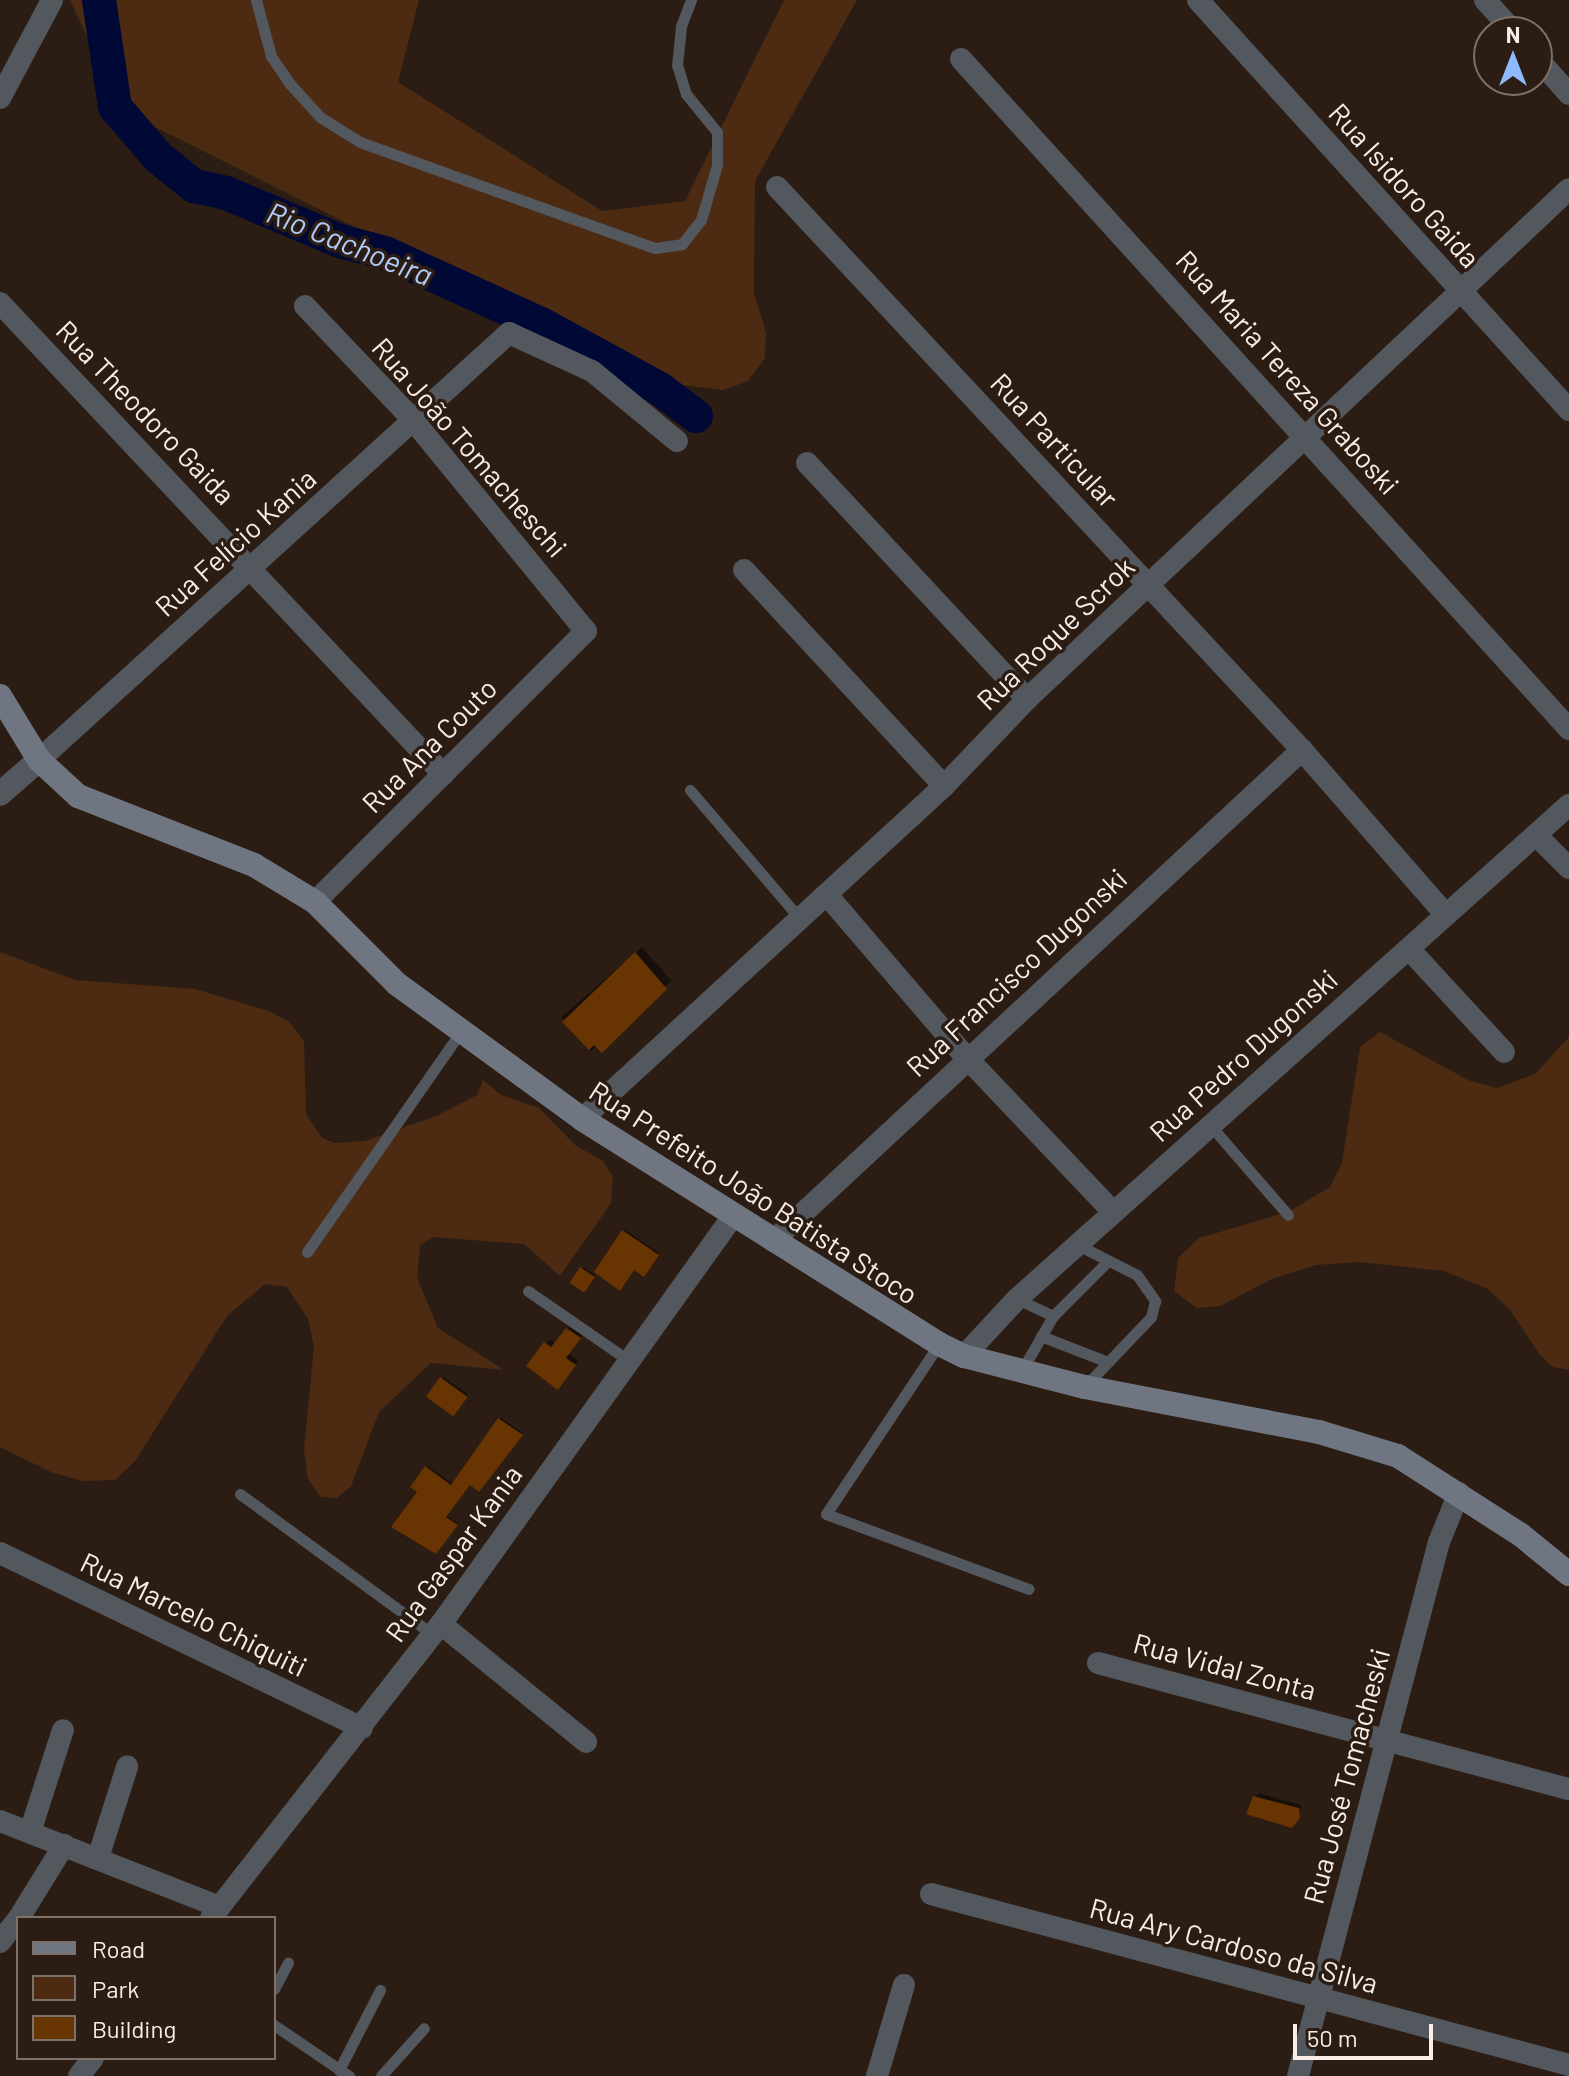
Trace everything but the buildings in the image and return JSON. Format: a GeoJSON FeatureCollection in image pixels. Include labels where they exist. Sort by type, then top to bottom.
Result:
{"type":"FeatureCollection","features":[{"type":"Feature","properties":{"kind":"main road","name":"Rua Prefeito João Batista Stoco"},"geometry":{"type":"LineString","coordinates":[[0,696],[39,760],[78,796],[254,865],[315,902],[397,984],[582,1119],[939,1344],[964,1356],[1085,1387],[1319,1432],[1398,1456],[1459,1493],[1569,1574]]}},
{"type":"Feature","properties":{"kind":"street"},"geometry":{"type":"LineString","coordinates":[[0,98],[52,0]]}},
{"type":"Feature","properties":{"kind":"street","name":"Rua Isidoro Gaida"},"geometry":{"type":"LineString","coordinates":[[1198,0],[1569,410]]}},
{"type":"Feature","properties":{"kind":"street"},"geometry":{"type":"LineString","coordinates":[[1485,0],[1500,16]]}},
{"type":"Feature","properties":{"kind":"street","name":"Rua Maria Tereza Graboski"},"geometry":{"type":"LineString","coordinates":[[961,59],[1307,436],[1569,729]]}},
{"type":"Feature","properties":{"kind":"street"},"geometry":{"type":"LineString","coordinates":[[1553,76],[1569,94]]}},
{"type":"Feature","properties":{"kind":"street","name":"Rua Particular"},"geometry":{"type":"LineString","coordinates":[[777,187],[1149,583],[1302,750],[1446,915]]}},
{"type":"Feature","properties":{"kind":"street","name":"Rua Roque Scrok"},"geometry":{"type":"LineString","coordinates":[[582,1119],[944,786],[1027,699],[1569,189]]}},
{"type":"Feature","properties":{"kind":"street","name":"Rua Theodoro Gaida"},"geometry":{"type":"LineString","coordinates":[[0,303],[252,567],[443,774]]}},
{"type":"Feature","properties":{"kind":"street","name":"Rua João Tomacheschi"},"geometry":{"type":"LineString","coordinates":[[305,306],[413,420],[586,631]]}},
{"type":"Feature","properties":{"kind":"street","name":"Rua Felício Kania"},"geometry":{"type":"LineString","coordinates":[[0,794],[509,333],[592,371],[677,441]]}},
{"type":"Feature","properties":{"kind":"street"},"geometry":{"type":"LineString","coordinates":[[807,463],[1027,699]]}},
{"type":"Feature","properties":{"kind":"street"},"geometry":{"type":"LineString","coordinates":[[744,570],[944,786]]}},
{"type":"Feature","properties":{"kind":"street","name":"Rua Ana Couto"},"geometry":{"type":"LineString","coordinates":[[315,902],[586,631]]}},
{"type":"Feature","properties":{"kind":"street","name":"Rua Francisco Dugonski"},"geometry":{"type":"LineString","coordinates":[[773,1241],[966,1057],[1302,750]]}},
{"type":"Feature","properties":{"kind":"street","name":"Rua Pedro Dugonski"},"geometry":{"type":"LineString","coordinates":[[964,1356],[1017,1299],[1209,1124],[1569,805]]}},
{"type":"Feature","properties":{"kind":"street"},"geometry":{"type":"LineString","coordinates":[[1536,835],[1569,868]]}},
{"type":"Feature","properties":{"kind":"street"},"geometry":{"type":"LineString","coordinates":[[827,895],[966,1057],[1113,1212]]}},
{"type":"Feature","properties":{"kind":"street"},"geometry":{"type":"LineString","coordinates":[[1409,949],[1504,1052]]}},
{"type":"Feature","properties":{"kind":"street","name":"Rua Gaspar Kania"},"geometry":{"type":"LineString","coordinates":[[216,1912],[436,1629],[733,1216]]}},
{"type":"Feature","properties":{"kind":"street","name":"Rua José Tomacheski"},"geometry":{"type":"LineString","coordinates":[[1298,2076],[1439,1542],[1459,1493]]}},
{"type":"Feature","properties":{"kind":"street","name":"Rua Marcelo Chiquiti"},"geometry":{"type":"LineString","coordinates":[[0,1553],[362,1728]]}},
{"type":"Feature","properties":{"kind":"street"},"geometry":{"type":"LineString","coordinates":[[436,1629],[586,1742]]}},
{"type":"Feature","properties":{"kind":"street","name":"Rua Vidal Zonta"},"geometry":{"type":"LineString","coordinates":[[1098,1663],[1569,1789]]}},
{"type":"Feature","properties":{"kind":"street"},"geometry":{"type":"LineString","coordinates":[[30,1832],[63,1730]]}},
{"type":"Feature","properties":{"kind":"street"},"geometry":{"type":"LineString","coordinates":[[98,1858],[127,1767]]}},
{"type":"Feature","properties":{"kind":"street"},"geometry":{"type":"LineString","coordinates":[[0,1821],[98,1858],[216,1912]]}},
{"type":"Feature","properties":{"kind":"street"},"geometry":{"type":"LineString","coordinates":[[20,1916],[64,1845]]}},
{"type":"Feature","properties":{"kind":"street","name":"Rua Ary Cardoso da Silva"},"geometry":{"type":"LineString","coordinates":[[931,1894],[1569,2065]]}},
{"type":"Feature","properties":{"kind":"street"},"geometry":{"type":"LineString","coordinates":[[0,1942],[16,1922]]}},
{"type":"Feature","properties":{"kind":"street"},"geometry":{"type":"LineString","coordinates":[[877,2076],[904,1985]]}},
{"type":"Feature","properties":{"kind":"street"},"geometry":{"type":"LineString","coordinates":[[79,2076],[91,2060]]}},
{"type":"Feature","properties":{"kind":"lane"},"geometry":{"type":"LineString","coordinates":[[256,0],[271,56],[290,84],[320,117],[360,142],[655,248],[682,244],[701,220],[717,165],[717,132],[686,94],[677,65],[681,26],[691,0]]}},
{"type":"Feature","properties":{"kind":"lane"},"geometry":{"type":"LineString","coordinates":[[690,790],[800,919]]}},
{"type":"Feature","properties":{"kind":"lane"},"geometry":{"type":"LineString","coordinates":[[307,1252],[461,1031]]}},
{"type":"Feature","properties":{"kind":"lane"},"geometry":{"type":"LineString","coordinates":[[1209,1124],[1288,1215]]}},
{"type":"Feature","properties":{"kind":"lane"},"geometry":{"type":"LineString","coordinates":[[1078,1245],[1137,1275],[1155,1301],[1151,1317],[1085,1387]]}},
{"type":"Feature","properties":{"kind":"lane"},"geometry":{"type":"LineString","coordinates":[[1022,1370],[1053,1316],[1108,1261]]}},
{"type":"Feature","properties":{"kind":"lane"},"geometry":{"type":"LineString","coordinates":[[528,1291],[628,1360]]}},
{"type":"Feature","properties":{"kind":"lane"},"geometry":{"type":"LineString","coordinates":[[1017,1299],[1053,1316]]}},
{"type":"Feature","properties":{"kind":"lane"},"geometry":{"type":"LineString","coordinates":[[1041,1336],[1108,1362]]}},
{"type":"Feature","properties":{"kind":"lane"},"geometry":{"type":"LineString","coordinates":[[939,1344],[826,1514],[1029,1589]]}},
{"type":"Feature","properties":{"kind":"lane"},"geometry":{"type":"LineString","coordinates":[[240,1494],[436,1629]]}},
{"type":"Feature","properties":{"kind":"lane"},"geometry":{"type":"LineString","coordinates":[[276,1985],[288,1963]]}},
{"type":"Feature","properties":{"kind":"lane"},"geometry":{"type":"LineString","coordinates":[[276,2026],[344,2073],[380,1990]]}},
{"type":"Feature","properties":{"kind":"lane"},"geometry":{"type":"LineString","coordinates":[[381,2076],[424,2028]]}},
{"type":"Feature","properties":{"kind":"green space"},"geometry":{"type":"Polygon","coordinates":[[[70,0],[419,0],[398,82],[602,211],[685,201],[784,0],[857,0],[755,181],[754,293],[766,333],[765,358],[748,381],[723,390],[674,384],[628,364],[149,124],[131,109],[100,64],[70,0]]]}},
{"type":"Feature","properties":{"kind":"green space"},"geometry":{"type":"Polygon","coordinates":[[[0,952],[75,980],[195,989],[269,1011],[289,1022],[304,1041],[306,1114],[322,1138],[335,1143],[365,1141],[436,1116],[477,1095],[483,1080],[501,1095],[539,1108],[575,1145],[603,1161],[613,1177],[611,1203],[560,1276],[524,1244],[433,1237],[420,1245],[417,1278],[438,1328],[504,1370],[431,1363],[379,1412],[351,1486],[337,1498],[321,1497],[308,1479],[304,1450],[314,1346],[308,1319],[287,1287],[265,1284],[227,1316],[135,1461],[115,1480],[82,1481],[51,1472],[0,1447],[0,952]]]}},
{"type":"Feature","properties":{"kind":"green space"},"geometry":{"type":"Polygon","coordinates":[[[1380,1032],[1470,1081],[1497,1088],[1535,1074],[1569,1037],[1569,1370],[1553,1367],[1540,1355],[1510,1310],[1488,1289],[1444,1271],[1358,1262],[1316,1265],[1272,1279],[1220,1306],[1197,1308],[1174,1291],[1178,1258],[1199,1238],[1288,1212],[1330,1187],[1342,1163],[1360,1047],[1380,1032]]]}},
{"type":"Feature","properties":{"kind":"waterway","name":"Rio Cachoeira"},"geometry":{"type":"LineString","coordinates":[[99,0],[115,107],[158,157],[194,186],[226,193],[340,241],[385,253],[541,324],[660,389],[696,416]]}}]}
